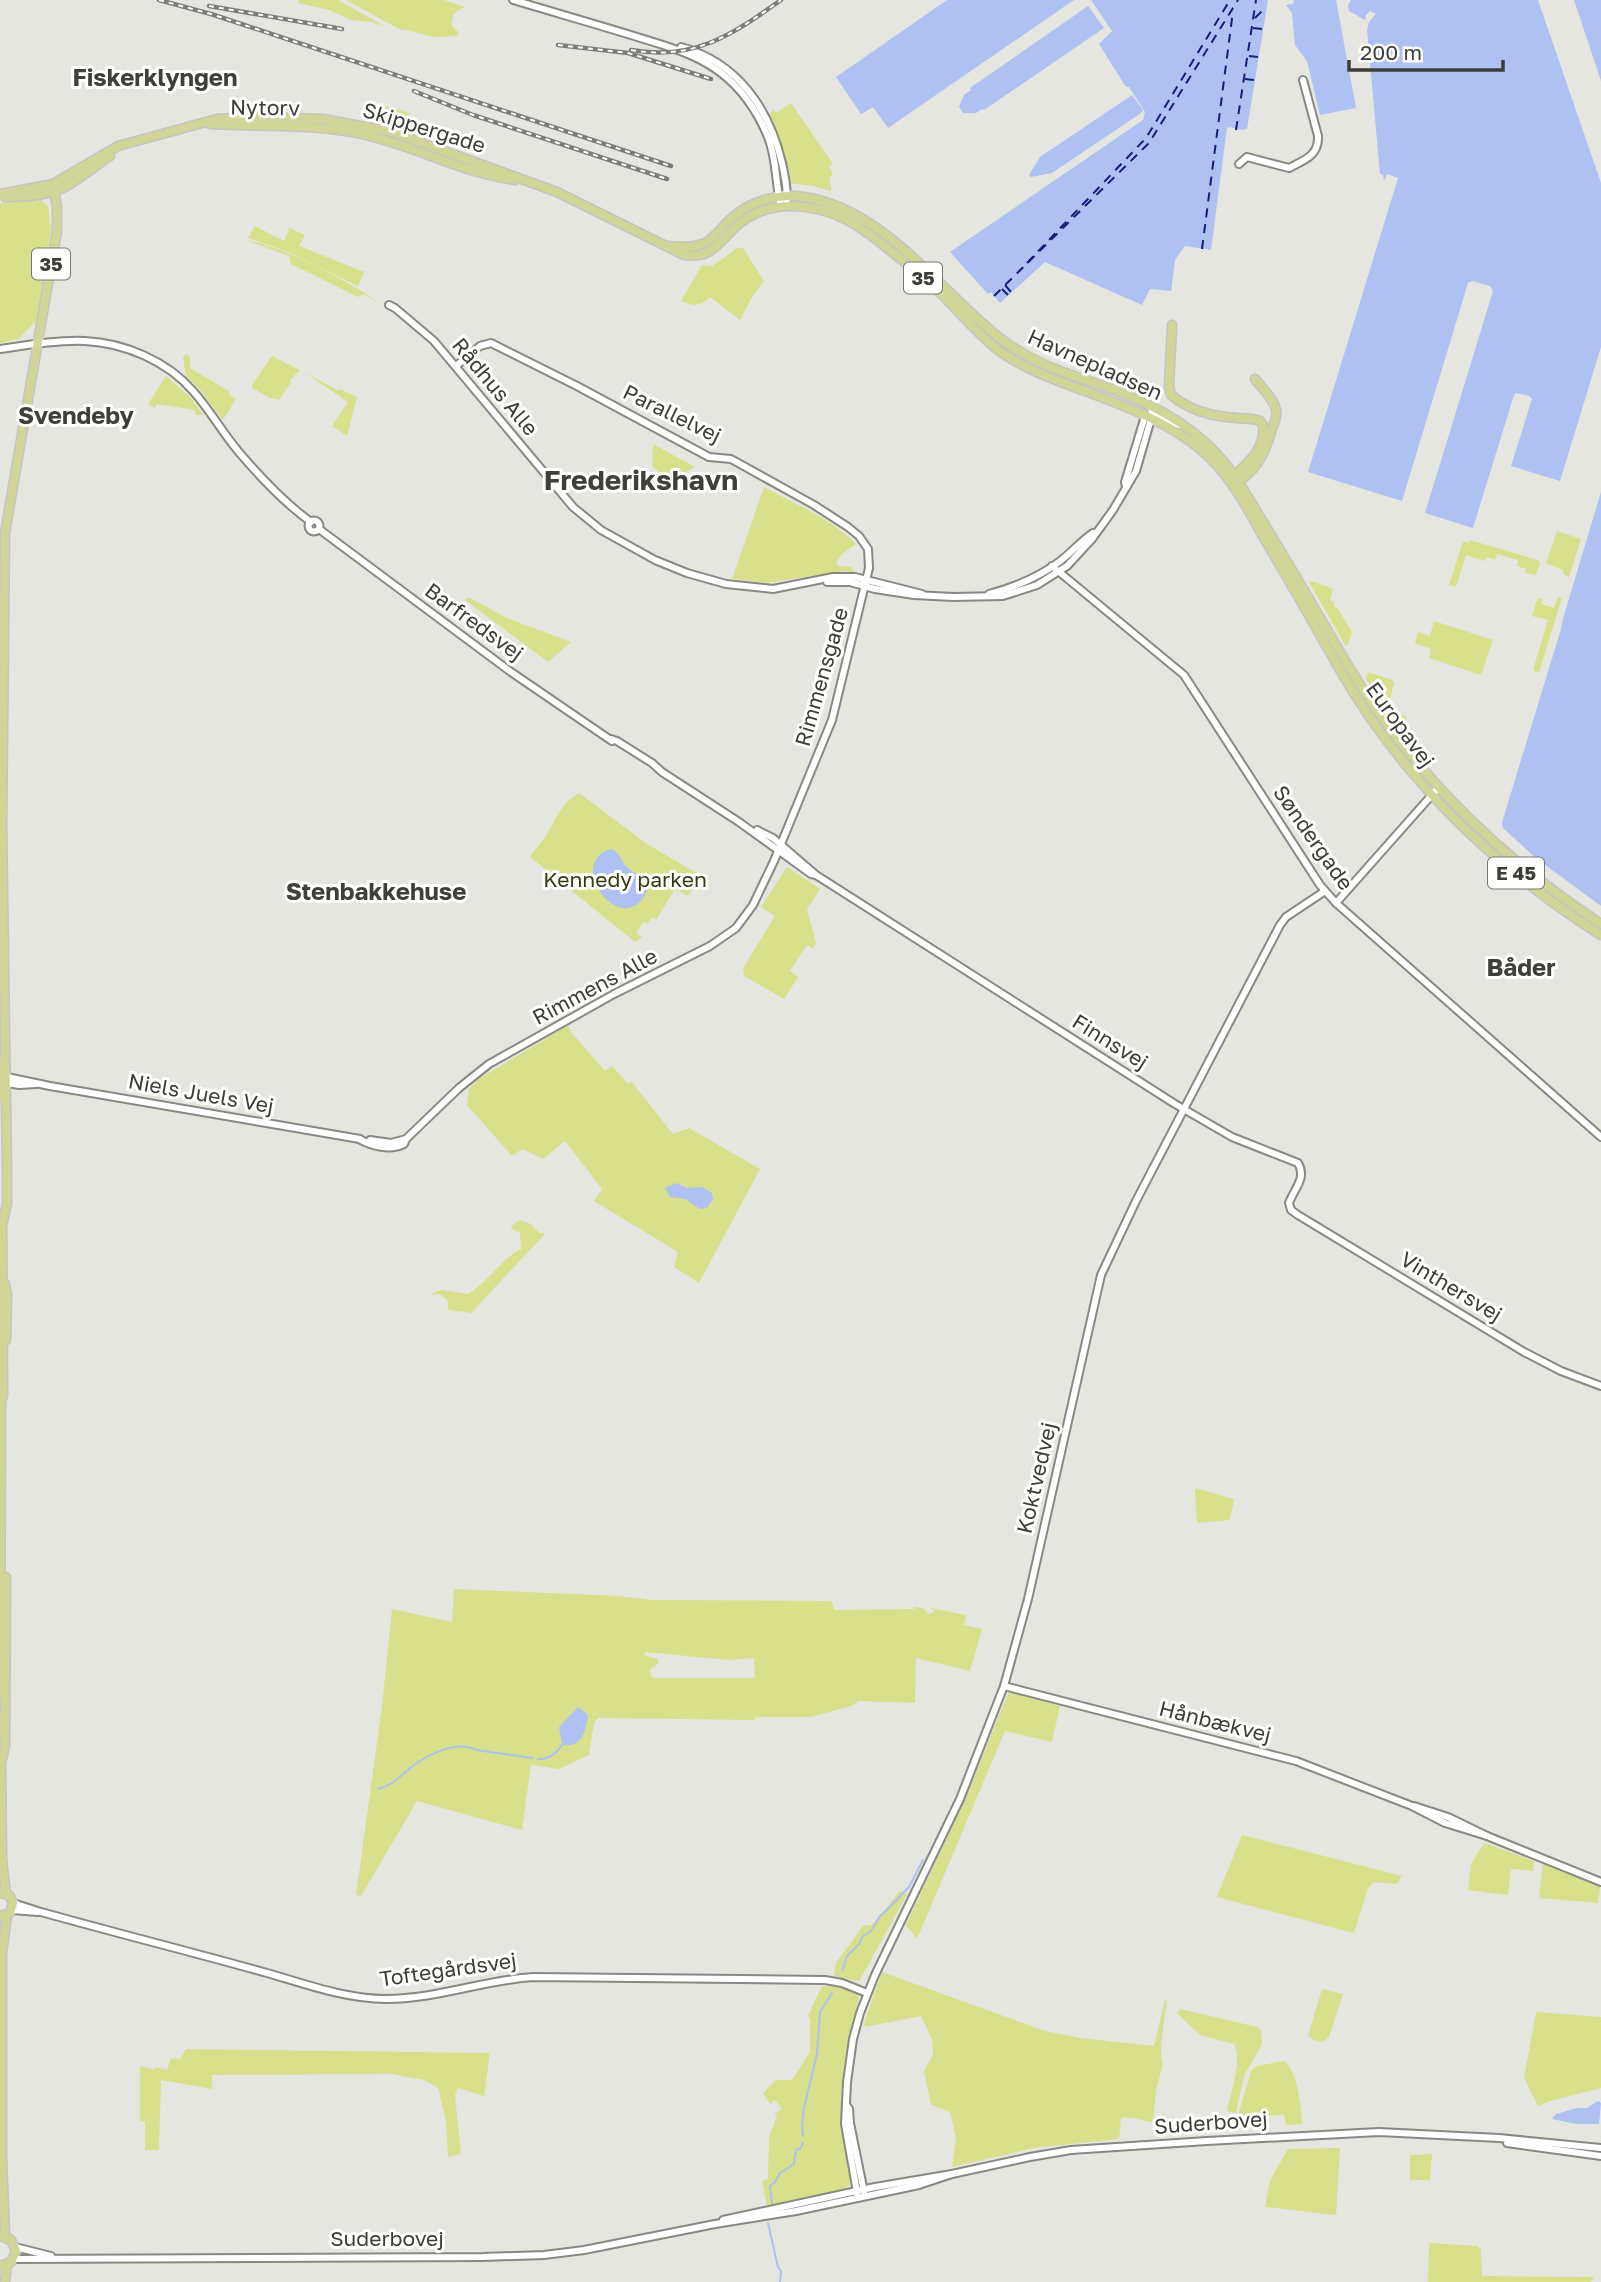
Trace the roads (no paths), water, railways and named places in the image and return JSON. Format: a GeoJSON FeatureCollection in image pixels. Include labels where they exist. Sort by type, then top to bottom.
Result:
{"type":"FeatureCollection","features":[{"type":"Feature","properties":{"kind":"main road","name":"Nytorv"},"geometry":{"type":"LineString","coordinates":[[53,188],[78,179],[124,146],[200,123],[256,117],[310,122]]}},
{"type":"Feature","properties":{"kind":"main road","name":"Skippergade"},"geometry":{"type":"LineString","coordinates":[[310,122],[365,126],[392,132],[572,198],[678,254],[692,256]]}},
{"type":"Feature","properties":{"kind":"main road"},"geometry":{"type":"LineString","coordinates":[[0,196],[19,197],[53,188]]}},
{"type":"Feature","properties":{"kind":"main road","name":"35"},"geometry":{"type":"LineString","coordinates":[[0,1693],[3,1359],[8,1320],[3,1278],[3,1221],[7,1204],[2,1079],[4,849],[8,800],[4,786],[2,649],[5,547],[8,503],[57,231],[58,216],[53,188]]}},
{"type":"Feature","properties":{"kind":"main road","name":"Havnepladsen"},"geometry":{"type":"LineString","coordinates":[[692,256],[709,253],[741,222],[783,201]]}},
{"type":"Feature","properties":{"kind":"main road","name":"Havnepladsen"},"geometry":{"type":"LineString","coordinates":[[692,246],[709,240],[744,209],[783,201],[820,210],[853,223],[926,280],[1007,356],[1036,371],[1185,426],[1212,449],[1235,480]]}},
{"type":"Feature","properties":{"kind":"main road","name":"Skippergade"},"geometry":{"type":"LineString","coordinates":[[667,246],[692,246]]}},
{"type":"Feature","properties":{"kind":"main road"},"geometry":{"type":"LineString","coordinates":[[1172,325],[1170,393],[1208,415],[1253,419],[1263,425],[1263,437],[1253,458],[1235,480]]}},
{"type":"Feature","properties":{"kind":"main road"},"geometry":{"type":"LineString","coordinates":[[1235,480],[1258,464],[1276,412],[1269,396],[1255,379]]}},
{"type":"Feature","properties":{"kind":"main road","name":"Havnepladsen"},"geometry":{"type":"LineString","coordinates":[[1150,414],[1189,441],[1235,480]]}},
{"type":"Feature","properties":{"kind":"main road","name":"Europavej"},"geometry":{"type":"LineString","coordinates":[[1235,480],[1351,687],[1390,744],[1480,843],[1553,902],[1601,936]]}},
{"type":"Feature","properties":{"kind":"main road","name":"Europavej"},"geometry":{"type":"LineString","coordinates":[[1435,792],[1522,867],[1601,924]]}},
{"type":"Feature","properties":{"kind":"main road","name":"35"},"geometry":{"type":"LineString","coordinates":[[2,1759],[5,1754],[6,1618],[6,1428],[3,1396]]}},
{"type":"Feature","properties":{"kind":"main road","name":"35"},"geometry":{"type":"LineString","coordinates":[[0,1717],[3,1894],[11,1897],[8,1911]]}},
{"type":"Feature","properties":{"kind":"main road","name":"35"},"geometry":{"type":"LineString","coordinates":[[0,1879],[2,1860]]}},
{"type":"Feature","properties":{"kind":"main road"},"geometry":{"type":"LineString","coordinates":[[5,2282],[7,2263],[15,2247],[4,2237],[2,2190],[2,1948],[8,1911]]}},
{"type":"Feature","properties":{"kind":"main road"},"geometry":{"type":"LineString","coordinates":[[0,1938],[2,1948]]}},
{"type":"Feature","properties":{"kind":"main road"},"geometry":{"type":"LineString","coordinates":[[0,2203],[2,2190]]}},
{"type":"Feature","properties":{"kind":"street"},"geometry":{"type":"LineString","coordinates":[[513,0],[652,40],[702,61],[722,73],[757,114],[774,156],[783,201]]}},
{"type":"Feature","properties":{"kind":"street"},"geometry":{"type":"LineString","coordinates":[[1239,164],[1247,157],[1289,168],[1310,158],[1318,144],[1303,80]]}},
{"type":"Feature","properties":{"kind":"street","name":"Rådhus Alle"},"geometry":{"type":"LineString","coordinates":[[388,305],[423,330],[573,507],[601,530],[661,563],[726,584],[758,589],[815,582],[844,582],[865,583],[914,595],[981,597],[1003,596],[1029,587],[1055,569],[1067,566],[1092,539],[1113,510],[1126,487],[1125,482],[1150,414]]}},
{"type":"Feature","properties":{"kind":"street","name":"Barfredsvej"},"geometry":{"type":"LineString","coordinates":[[37,345],[85,341],[110,344],[132,350],[168,369],[192,390],[260,477],[310,522],[311,530],[318,529],[511,672],[611,740],[652,763],[739,822],[773,838],[780,848],[816,875],[905,932]]}},
{"type":"Feature","properties":{"kind":"street","name":"Parallelvej"},"geometry":{"type":"LineString","coordinates":[[456,366],[480,346],[488,343],[496,345],[709,457],[731,459],[833,517],[859,536],[868,549]]}},
{"type":"Feature","properties":{"kind":"street"},"geometry":{"type":"LineString","coordinates":[[0,349],[37,345]]}},
{"type":"Feature","properties":{"kind":"street","name":"Rimmensgade"},"geometry":{"type":"LineString","coordinates":[[780,848],[832,720],[869,569],[868,549]]}},
{"type":"Feature","properties":{"kind":"street","name":"Søndergade"},"geometry":{"type":"LineString","coordinates":[[1055,569],[1184,675],[1325,891],[1336,903],[1601,1137]]}},
{"type":"Feature","properties":{"kind":"street"},"geometry":{"type":"LineString","coordinates":[[1336,903],[1435,792]]}},
{"type":"Feature","properties":{"kind":"street","name":"Rimmens Alle"},"geometry":{"type":"LineString","coordinates":[[391,1145],[406,1139],[458,1088],[489,1065],[614,994],[730,934],[753,905],[780,848]]}},
{"type":"Feature","properties":{"kind":"street","name":"Koktvedvej"},"geometry":{"type":"LineString","coordinates":[[861,2194],[847,2106],[847,2082],[853,2039],[867,1993],[960,1800],[1004,1686],[1028,1599],[1101,1275],[1136,1201],[1282,922],[1325,891]]}},
{"type":"Feature","properties":{"kind":"street","name":"Finnsvej"},"geometry":{"type":"LineString","coordinates":[[905,932],[1185,1110],[1232,1137],[1298,1163],[1302,1170],[1301,1177],[1289,1207]]}},
{"type":"Feature","properties":{"kind":"street","name":"Niels Juels Vej"},"geometry":{"type":"LineString","coordinates":[[2,1079],[391,1145]]}},
{"type":"Feature","properties":{"kind":"street","name":"Vinthersvej"},"geometry":{"type":"LineString","coordinates":[[1289,1207],[1524,1352],[1561,1371],[1601,1386]]}},
{"type":"Feature","properties":{"kind":"street","name":"Hånbækvej"},"geometry":{"type":"LineString","coordinates":[[1004,1686],[1296,1761],[1412,1806],[1445,1823],[1487,1836],[1601,1882]]}},
{"type":"Feature","properties":{"kind":"street","name":"Toftegårdsvej"},"geometry":{"type":"LineString","coordinates":[[8,1911],[41,1912],[338,1992],[371,1998],[400,1998],[504,1979],[533,1977],[825,1980],[842,1983],[867,1993]]}},
{"type":"Feature","properties":{"kind":"street","name":"Suderbovej"},"geometry":{"type":"LineString","coordinates":[[7,2263],[56,2258],[544,2255],[785,2213],[932,2176],[1071,2150],[1379,2132],[1601,2148]]}},
{"type":"Feature","properties":{"kind":"street","name":"Suderbovej"},"geometry":{"type":"LineString","coordinates":[[1474,2137],[1601,2156]]}},
{"type":"Feature","properties":{"kind":"street","name":"Suderbovej"},"geometry":{"type":"LineString","coordinates":[[15,2247],[56,2258]]}},
{"type":"Feature","properties":{"kind":"water"},"geometry":{"type":"Polygon","coordinates":[[[947,0],[1074,0],[888,128],[873,107],[861,114],[836,77],[947,0]]]}},
{"type":"Feature","properties":{"kind":"water"},"geometry":{"type":"Polygon","coordinates":[[[1091,0],[1268,0],[1247,129],[1227,128],[1211,250],[1185,246],[1175,260],[1171,291],[1150,289],[1142,305],[1045,262],[1000,303],[991,292],[988,294],[950,252],[1143,120],[1145,112],[1099,44],[1112,31],[1091,0]]]}},
{"type":"Feature","properties":{"kind":"water"},"geometry":{"type":"Polygon","coordinates":[[[1294,0],[1336,0],[1356,108],[1320,115],[1307,61],[1295,45],[1292,13],[1286,5],[1293,4],[1294,0]]]}},
{"type":"Feature","properties":{"kind":"water"},"geometry":{"type":"Polygon","coordinates":[[[1351,0],[1538,0],[1601,183],[1601,347],[1560,481],[1511,466],[1532,399],[1516,393],[1473,528],[1425,513],[1493,291],[1490,286],[1472,281],[1468,283],[1402,501],[1308,472],[1398,178],[1387,174],[1384,181],[1383,175],[1380,174],[1367,30],[1369,22],[1376,14],[1370,11],[1365,20],[1349,11],[1351,0]]]}},
{"type":"Feature","properties":{"kind":"water"},"geometry":{"type":"Polygon","coordinates":[[[1574,0],[1601,0],[1601,81],[1574,0]]]}},
{"type":"Feature","properties":{"kind":"water"},"geometry":{"type":"Polygon","coordinates":[[[1088,6],[1104,28],[984,110],[963,113],[959,107],[970,88],[1088,6]]]}},
{"type":"Feature","properties":{"kind":"water"},"geometry":{"type":"Polygon","coordinates":[[[1132,95],[1143,110],[1141,113],[1052,173],[1031,177],[1029,175],[1040,157],[1132,95]]]}},
{"type":"Feature","properties":{"kind":"water"},"geometry":{"type":"Polygon","coordinates":[[[1601,492],[1601,906],[1537,859],[1503,828],[1502,822],[1601,492]]]}},
{"type":"Feature","properties":{"kind":"water"},"geometry":{"type":"Polygon","coordinates":[[[612,849],[630,870],[650,884],[640,902],[627,908],[614,905],[603,896],[596,883],[593,869],[598,857],[612,849]]]}},
{"type":"Feature","properties":{"kind":"water"},"geometry":{"type":"Polygon","coordinates":[[[677,1183],[687,1188],[702,1187],[712,1193],[713,1199],[707,1208],[700,1209],[685,1199],[670,1197],[665,1188],[677,1183]]]}},
{"type":"Feature","properties":{"kind":"water"},"geometry":{"type":"Polygon","coordinates":[[[578,1707],[588,1715],[583,1735],[575,1743],[562,1745],[559,1727],[578,1707]]]}},
{"type":"Feature","properties":{"kind":"water"},"geometry":{"type":"Polygon","coordinates":[[[1598,2101],[1601,2103],[1599,2124],[1576,2124],[1552,2119],[1556,2114],[1587,2108],[1598,2101]]]}},
{"type":"Feature","properties":{"kind":"waterway"},"geometry":{"type":"LineString","coordinates":[[538,1759],[552,1755],[562,1745]]}},
{"type":"Feature","properties":{"kind":"waterway"},"geometry":{"type":"LineString","coordinates":[[378,1789],[393,1782],[427,1757],[452,1747],[469,1747],[532,1758]]}},
{"type":"Feature","properties":{"kind":"waterway"},"geometry":{"type":"LineString","coordinates":[[842,1971],[847,1956],[860,1943],[862,1937],[871,1931],[880,1916],[909,1887],[923,1860]]}},
{"type":"Feature","properties":{"kind":"waterway"},"geometry":{"type":"LineString","coordinates":[[803,2136],[804,2108],[817,2054],[820,2012],[832,1993]]}},
{"type":"Feature","properties":{"kind":"waterway"},"geometry":{"type":"LineString","coordinates":[[772,2203],[770,2186],[780,2173],[794,2164],[796,2150],[801,2148],[803,2142]]}},
{"type":"Feature","properties":{"kind":"waterway"},"geometry":{"type":"LineString","coordinates":[[768,2223],[781,2271],[780,2282]]}},
{"type":"Feature","properties":{"kind":"railway"},"geometry":{"type":"LineString","coordinates":[[159,0],[211,14],[671,166]]}},
{"type":"Feature","properties":{"kind":"railway"},"geometry":{"type":"LineString","coordinates":[[631,50],[674,52],[693,48],[729,34],[781,0]]}},
{"type":"Feature","properties":{"kind":"railway"},"geometry":{"type":"LineString","coordinates":[[209,6],[342,29]]}},
{"type":"Feature","properties":{"kind":"railway"},"geometry":{"type":"LineString","coordinates":[[558,45],[628,53],[711,79]]}},
{"type":"Feature","properties":{"kind":"railway"},"geometry":{"type":"LineString","coordinates":[[414,91],[473,115],[667,179]]}},
{"type":"Feature","properties":{"kind":"district","name":"Fiskerklyngen"},"geometry":{"type":"Point","coordinates":[155,78]}},
{"type":"Feature","properties":{"kind":"district","name":"Svendeby"},"geometry":{"type":"Point","coordinates":[76,416]}},
{"type":"Feature","properties":{"kind":"district","name":"Frederikshavn"},"geometry":{"type":"Point","coordinates":[641,480]}},
{"type":"Feature","properties":{"kind":"district","name":"Stenbakkehuse"},"geometry":{"type":"Point","coordinates":[376,892]}},
{"type":"Feature","properties":{"kind":"district","name":"Båder"},"geometry":{"type":"Point","coordinates":[1521,968]}},
{"type":"Feature","properties":{"kind":"park label","name":"Kennedy parken"},"geometry":{"type":"Point","coordinates":[625,880]}}]}
